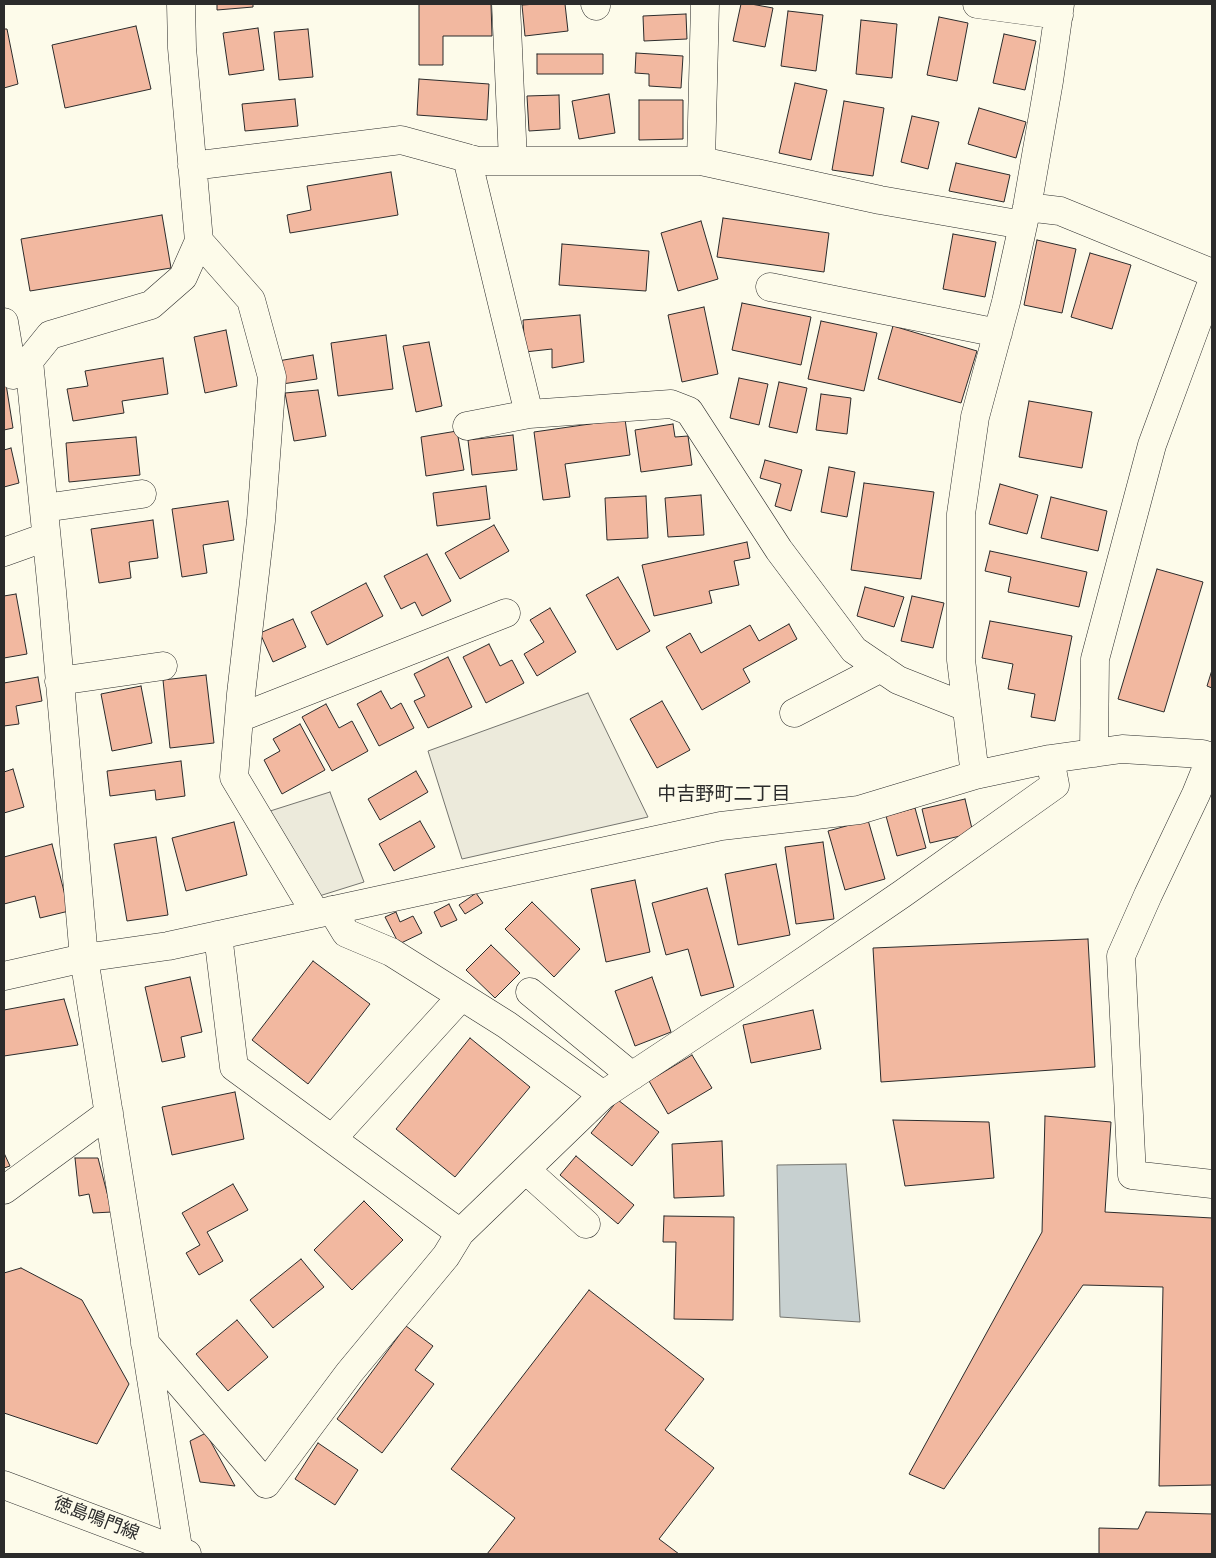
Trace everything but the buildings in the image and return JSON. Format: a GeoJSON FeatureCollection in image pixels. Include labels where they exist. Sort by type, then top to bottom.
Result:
{"type":"FeatureCollection","features":[{"type":"Feature","properties":{"kind":"street"},"geometry":{"type":"LineString","coordinates":[[16,375],[50,335],[151,305],[183,277],[199,241],[182,48],[181,4]]}},
{"type":"Feature","properties":{"kind":"street"},"geometry":{"type":"LineString","coordinates":[[506,4],[513,161]]}},
{"type":"Feature","properties":{"kind":"street"},"geometry":{"type":"LineString","coordinates":[[701,161],[705,4]]}},
{"type":"Feature","properties":{"kind":"street"},"geometry":{"type":"LineString","coordinates":[[975,775],[961,660],[960,514],[975,417],[1006,302],[1025,216],[1060,9],[977,4]]}},
{"type":"Feature","properties":{"kind":"street"},"geometry":{"type":"LineString","coordinates":[[192,166],[401,140],[478,161],[701,161],[880,200],[1025,216],[1060,211],[1212,273]]}},
{"type":"Feature","properties":{"kind":"street"},"geometry":{"type":"LineString","coordinates":[[467,158],[529,414]]}},
{"type":"Feature","properties":{"kind":"street"},"geometry":{"type":"LineString","coordinates":[[199,241],[251,300],[272,377],[261,522],[234,778],[324,912],[346,933],[391,952],[506,1025],[603,1095]]}},
{"type":"Feature","properties":{"kind":"street"},"geometry":{"type":"LineString","coordinates":[[1094,753],[1095,659],[1152,446],[1212,282]]}},
{"type":"Feature","properties":{"kind":"street"},"geometry":{"type":"LineString","coordinates":[[770,286],[998,333]]}},
{"type":"Feature","properties":{"kind":"street"},"geometry":{"type":"LineString","coordinates":[[4,322],[44,508],[84,958],[145,1343],[182,1553]]}},
{"type":"Feature","properties":{"kind":"street"},"geometry":{"type":"LineString","coordinates":[[468,426],[529,414],[671,404],[689,410],[779,550],[854,650],[898,680],[966,707]]}},
{"type":"Feature","properties":{"kind":"street"},"geometry":{"type":"LineString","coordinates":[[44,508],[142,494]]}},
{"type":"Feature","properties":{"kind":"street"},"geometry":{"type":"LineString","coordinates":[[4,552],[46,537]]}},
{"type":"Feature","properties":{"kind":"street"},"geometry":{"type":"LineString","coordinates":[[239,718],[506,614]]}},
{"type":"Feature","properties":{"kind":"street"},"geometry":{"type":"LineString","coordinates":[[60,681],[163,666]]}},
{"type":"Feature","properties":{"kind":"street"},"geometry":{"type":"LineString","coordinates":[[794,713],[881,668]]}},
{"type":"Feature","properties":{"kind":"street"},"geometry":{"type":"LineString","coordinates":[[4,976],[84,958],[168,946],[721,826],[859,810],[975,775],[1050,759],[1122,749],[1202,754],[1212,757],[1121,956],[1132,1175],[1212,1184]]}},
{"type":"Feature","properties":{"kind":"street"},"geometry":{"type":"LineString","coordinates":[[145,1343],[266,1484],[349,1373],[446,1256],[460,1234],[603,1095],[878,910],[1055,785],[1050,759]]}},
{"type":"Feature","properties":{"kind":"street"},"geometry":{"type":"LineString","coordinates":[[218,935],[234,1067],[460,1234]]}},
{"type":"Feature","properties":{"kind":"street"},"geometry":{"type":"LineString","coordinates":[[530,992],[632,1076]]}},
{"type":"Feature","properties":{"kind":"street"},"geometry":{"type":"LineString","coordinates":[[332,1139],[461,997]]}},
{"type":"Feature","properties":{"kind":"street"},"geometry":{"type":"LineString","coordinates":[[4,1190],[109,1114]]}},
{"type":"Feature","properties":{"kind":"street"},"geometry":{"type":"LineString","coordinates":[[526,1170],[586,1224]]}},
{"type":"Feature","properties":{"kind":"street","name":"徳島鳴門線"},"geometry":{"type":"LineString","coordinates":[[4,1485],[182,1553]]}},
{"type":"Feature","properties":{"kind":"shaded area"},"geometry":{"type":"Polygon","coordinates":[[[588,693],[648,817],[462,859],[428,751],[588,693]]]}},
{"type":"Feature","properties":{"kind":"shaded area"},"geometry":{"type":"Polygon","coordinates":[[[330,792],[364,882],[316,897],[267,812],[330,792]]]}},
{"type":"Feature","properties":{"kind":"shaded area"},"geometry":{"type":"Polygon","coordinates":[[[846,1164],[860,1322],[780,1317],[777,1165],[846,1164]]]}},
{"type":"Feature","properties":{"kind":"district","name":"中吉野町二丁目"},"geometry":{"type":"Point","coordinates":[724,795]}}]}
